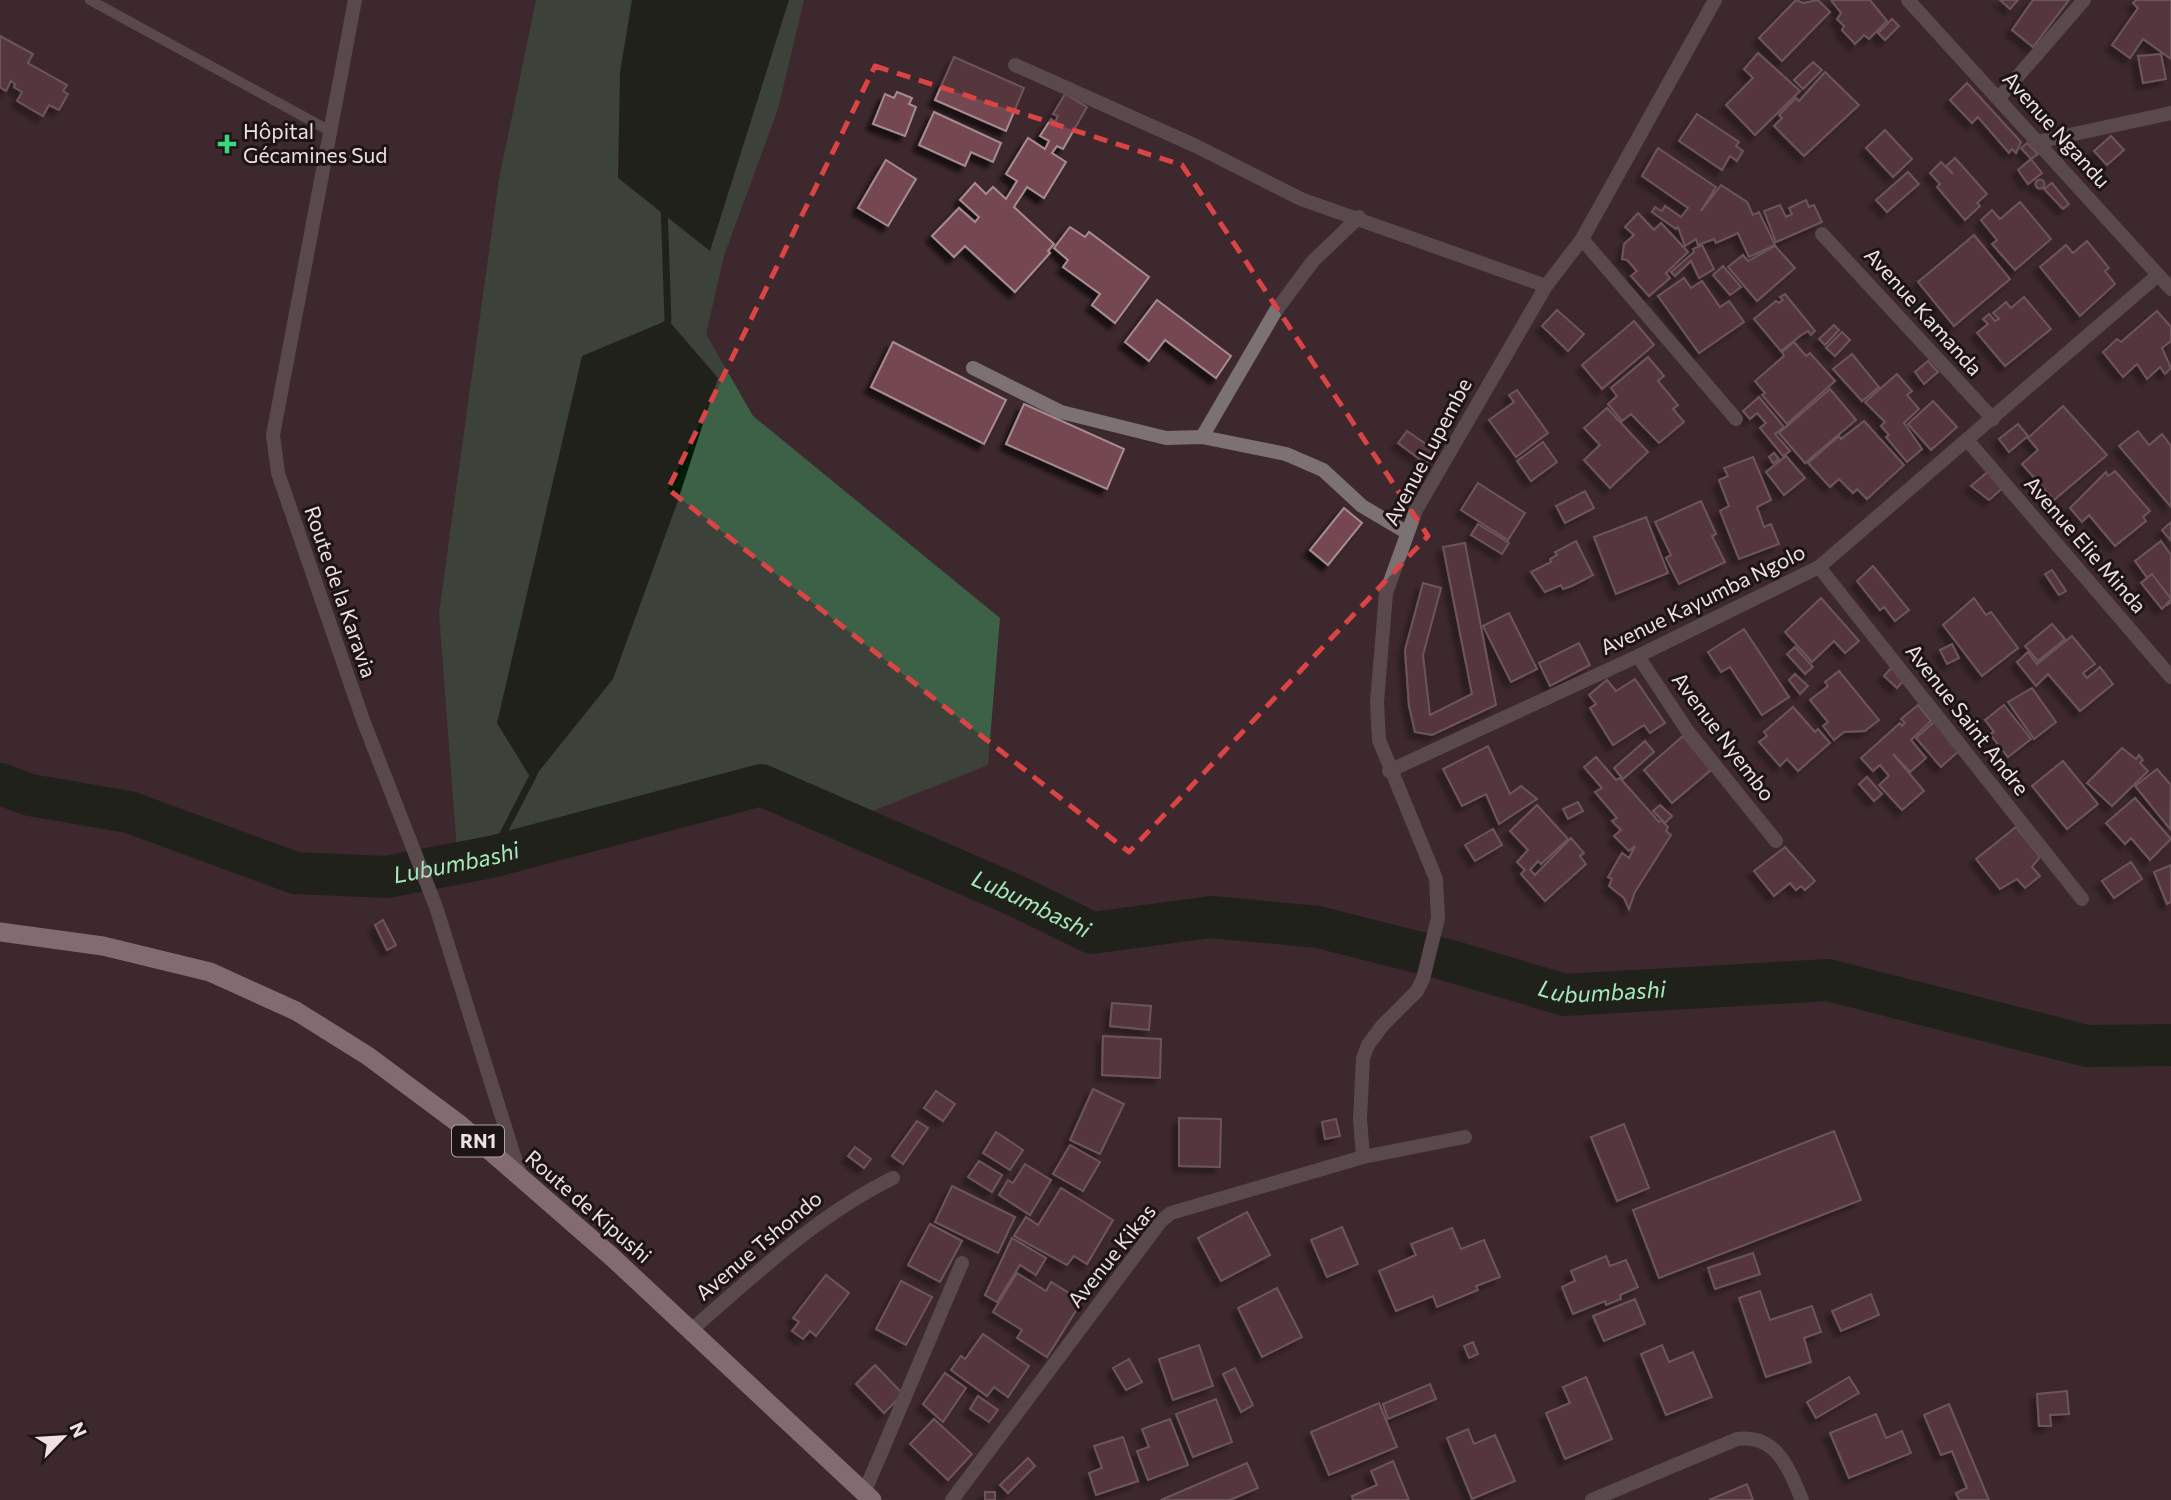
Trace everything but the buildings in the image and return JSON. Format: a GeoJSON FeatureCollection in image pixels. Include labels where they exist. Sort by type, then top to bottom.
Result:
{"type":"FeatureCollection","features":[{"type":"Feature","properties":{"kind":"highway","name":"Route de Kipushi"},"geometry":{"type":"LineString","coordinates":[[0,932],[62,938],[128,951],[210,972],[296,1011],[368,1056],[458,1123],[521,1178],[691,1330],[868,1496]]}},
{"type":"Feature","properties":{"kind":"street","name":"Route de la Karavia"},"geometry":{"type":"LineString","coordinates":[[355,0],[273,435],[278,473],[306,562],[363,720],[436,907],[521,1178]]}},
{"type":"Feature","properties":{"kind":"street","name":"Avenue Lupembe"},"geometry":{"type":"LineString","coordinates":[[1363,1157],[1360,1119],[1363,1058],[1375,1035],[1417,991],[1423,979],[1437,931],[1439,895],[1436,879],[1389,771],[1378,727],[1380,642],[1386,593],[1406,531],[1416,510],[1546,286],[1582,239],[1715,0]]}},
{"type":"Feature","properties":{"kind":"street","name":"Avenue Ngandu"},"geometry":{"type":"LineString","coordinates":[[1908,0],[2171,289]]}},
{"type":"Feature","properties":{"kind":"street"},"geometry":{"type":"LineString","coordinates":[[1999,98],[2084,0]]}},
{"type":"Feature","properties":{"kind":"street"},"geometry":{"type":"LineString","coordinates":[[1015,65],[1196,146],[1301,199],[1359,217],[1546,286]]}},
{"type":"Feature","properties":{"kind":"street"},"geometry":{"type":"LineString","coordinates":[[2037,142],[2171,113]]}},
{"type":"Feature","properties":{"kind":"street"},"geometry":{"type":"LineString","coordinates":[[1202,436],[1275,312],[1312,261],[1359,217]]}},
{"type":"Feature","properties":{"kind":"street","name":"Avenue Kamanda"},"geometry":{"type":"LineString","coordinates":[[1822,234],[1993,419]]}},
{"type":"Feature","properties":{"kind":"street"},"geometry":{"type":"LineString","coordinates":[[1582,239],[1736,419]]}},
{"type":"Feature","properties":{"kind":"street","name":"Avenue Kayumba Ngolo"},"geometry":{"type":"LineString","coordinates":[[1389,771],[1638,656],[1819,568],[2158,275]]}},
{"type":"Feature","properties":{"kind":"street"},"geometry":{"type":"LineString","coordinates":[[973,368],[1061,412],[1166,438],[1202,436],[1261,447],[1323,470],[1362,506],[1406,531]]}},
{"type":"Feature","properties":{"kind":"street","name":"Avenue Elie Minda"},"geometry":{"type":"LineString","coordinates":[[1968,441],[2171,677]]}},
{"type":"Feature","properties":{"kind":"street","name":"Avenue Saint Andre"},"geometry":{"type":"LineString","coordinates":[[1819,568],[2082,899]]}},
{"type":"Feature","properties":{"kind":"street","name":"Avenue Nyembo"},"geometry":{"type":"LineString","coordinates":[[1638,656],[1689,733],[1776,841]]}},
{"type":"Feature","properties":{"kind":"street","name":"Avenue Kikas"},"geometry":{"type":"LineString","coordinates":[[952,1500],[1161,1221],[1186,1207],[1363,1157],[1465,1137]]}},
{"type":"Feature","properties":{"kind":"street","name":"Avenue Tshondo"},"geometry":{"type":"LineString","coordinates":[[691,1330],[821,1219],[851,1199],[892,1178]]}},
{"type":"Feature","properties":{"kind":"street"},"geometry":{"type":"LineString","coordinates":[[868,1496],[962,1263]]}},
{"type":"Feature","properties":{"kind":"street"},"geometry":{"type":"LineString","coordinates":[[1592,1500],[1737,1439],[1750,1437],[1769,1444],[1782,1457],[1802,1500]]}},
{"type":"Feature","properties":{"kind":"lane"},"geometry":{"type":"LineString","coordinates":[[90,0],[330,131]]}},
{"type":"Feature","properties":{"kind":"highlighted area"},"geometry":{"type":"Polygon","coordinates":[[[875,66],[1182,165],[1428,536],[1129,852],[668,489],[875,66]]]}},
{"type":"Feature","properties":{"kind":"shaded area"},"geometry":{"type":"Polygon","coordinates":[[[536,0],[804,0],[778,109],[724,256],[706,334],[753,416],[1000,618],[988,765],[865,814],[765,779],[598,829],[457,851],[439,613],[499,179],[536,0]]]}},
{"type":"Feature","properties":{"kind":"shaded area"},"geometry":{"type":"Polygon","coordinates":[[[632,0],[789,0],[710,251],[618,178],[620,72],[632,0]]]}},
{"type":"Feature","properties":{"kind":"shaded area"},"geometry":{"type":"Polygon","coordinates":[[[668,320],[718,378],[675,509],[613,679],[532,780],[497,723],[582,356],[668,320]]]}},
{"type":"Feature","properties":{"kind":"waterway"},"geometry":{"type":"LineString","coordinates":[[664,205],[668,320],[665,329]]}},
{"type":"Feature","properties":{"kind":"waterway"},"geometry":{"type":"LineString","coordinates":[[491,857],[534,774]]}},
{"type":"Feature","properties":{"kind":"waterway","name":"Lubumbashi"},"geometry":{"type":"LineString","coordinates":[[0,784],[30,795],[129,812],[295,873],[386,877],[491,857],[761,785],[1014,895],[1092,933],[1211,917],[1318,927],[1444,959],[1565,995],[1828,980],[2087,1046],[2171,1045]]}},
{"type":"Feature","properties":{"kind":"place","name":"Hôpital Gécamines Sud"},"geometry":{"type":"Point","coordinates":[227,144]}}]}
